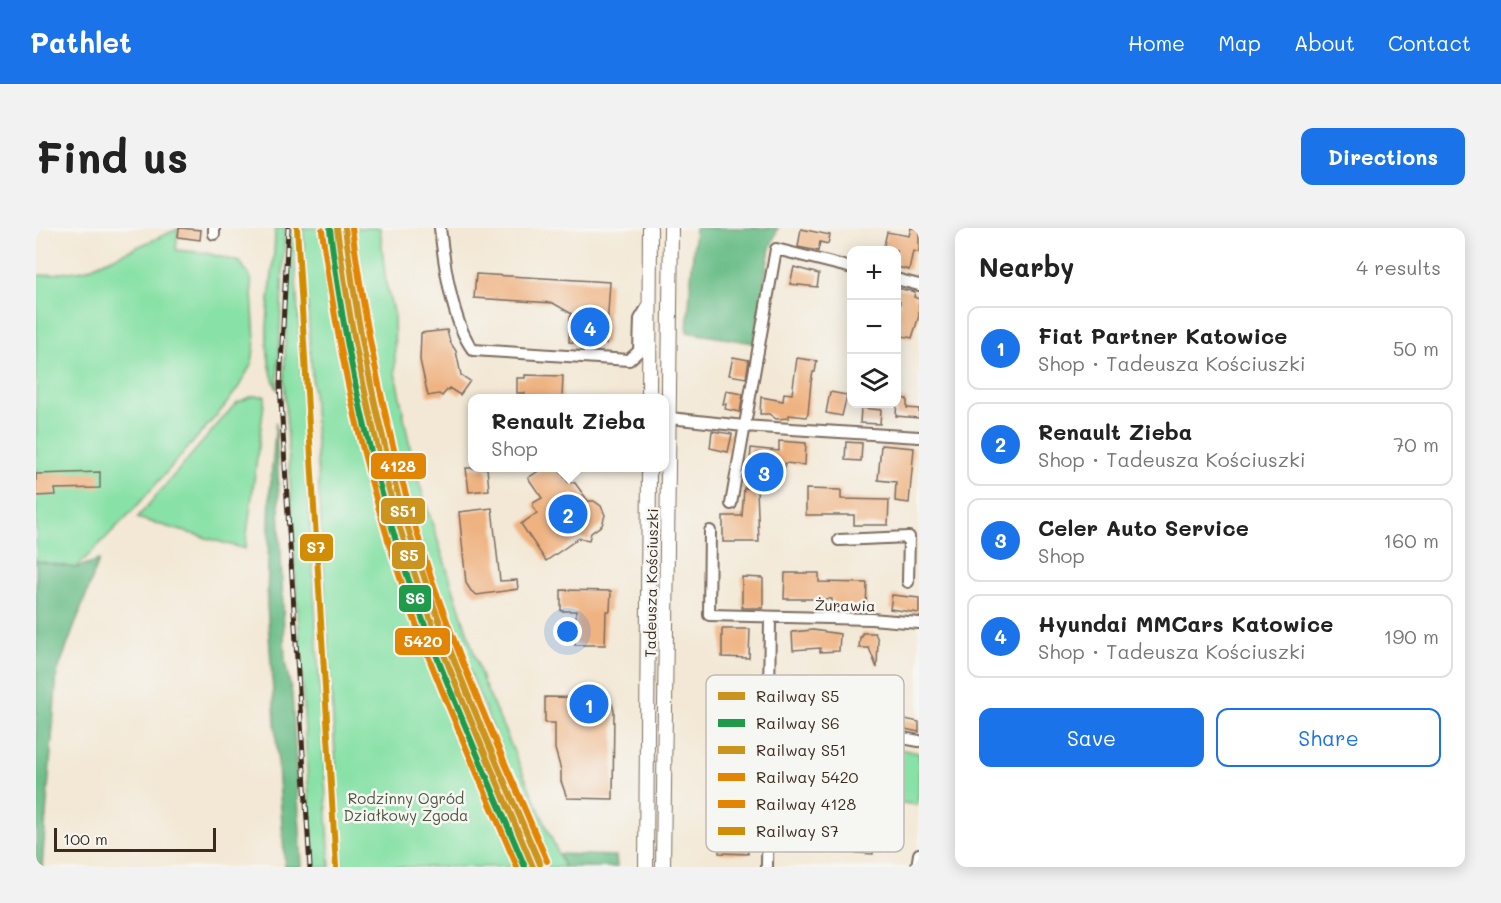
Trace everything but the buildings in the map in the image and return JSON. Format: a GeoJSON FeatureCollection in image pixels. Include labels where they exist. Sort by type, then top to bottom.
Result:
{"type":"FeatureCollection","features":[{"type":"Feature","properties":{"kind":"main road"},"geometry":{"type":"LineString","coordinates":[[649,394],[650,228]]}},
{"type":"Feature","properties":{"kind":"main road","name":"Tadeusza Kościuszki"},"geometry":{"type":"LineString","coordinates":[[663,867],[671,228]]}},
{"type":"Feature","properties":{"kind":"main road","name":"Tadeusza Kościuszki"},"geometry":{"type":"LineString","coordinates":[[646,867],[649,472]]}},
{"type":"Feature","properties":{"kind":"street"},"geometry":{"type":"LineString","coordinates":[[440,228],[460,328],[473,350],[628,360],[639,351],[640,319],[649,303]]}},
{"type":"Feature","properties":{"kind":"street"},"geometry":{"type":"LineString","coordinates":[[731,504],[776,249],[847,267]]}},
{"type":"Feature","properties":{"kind":"street"},"geometry":{"type":"LineString","coordinates":[[901,280],[919,285]]}},
{"type":"Feature","properties":{"kind":"street"},"geometry":{"type":"LineString","coordinates":[[670,418],[744,426],[919,437]]}},
{"type":"Feature","properties":{"kind":"street","name":"Żurawia"},"geometry":{"type":"LineString","coordinates":[[710,531],[710,615],[871,619],[919,623]]}},
{"type":"Feature","properties":{"kind":"street"},"geometry":{"type":"LineString","coordinates":[[839,540],[909,537],[909,582]]}},
{"type":"Feature","properties":{"kind":"street"},"geometry":{"type":"LineString","coordinates":[[769,675],[770,618]]}},
{"type":"Feature","properties":{"kind":"street"},"geometry":{"type":"LineString","coordinates":[[904,738],[919,741]]}},
{"type":"Feature","properties":{"kind":"street"},"geometry":{"type":"LineString","coordinates":[[767,852],[767,867]]}},
{"type":"Feature","properties":{"kind":"street"},"geometry":{"type":"LineString","coordinates":[[917,867],[919,855]]}},
{"type":"Feature","properties":{"kind":"green space"},"geometry":{"type":"Polygon","coordinates":[[[275,228],[285,228],[277,390],[271,370],[267,330],[275,228]]]}},
{"type":"Feature","properties":{"kind":"green space"},"geometry":{"type":"Polygon","coordinates":[[[290,228],[293,228],[330,867],[313,867],[284,378],[290,228]]]}},
{"type":"Feature","properties":{"kind":"green space","name":"Rodzinny Ogród Działkowy Zgoda"},"geometry":{"type":"Polygon","coordinates":[[[303,228],[333,228],[358,386],[397,540],[441,664],[525,867],[342,867],[303,228]]]}},
{"type":"Feature","properties":{"kind":"green space"},"geometry":{"type":"Polygon","coordinates":[[[352,228],[380,228],[386,284],[394,315],[395,373],[414,467],[483,681],[564,867],[548,867],[437,589],[412,518],[384,419],[362,310],[352,228]]]}},
{"type":"Feature","properties":{"kind":"green space"},"geometry":{"type":"Polygon","coordinates":[[[695,228],[778,228],[770,248],[754,343],[687,332],[695,228]]]}},
{"type":"Feature","properties":{"kind":"green space"},"geometry":{"type":"Polygon","coordinates":[[[178,229],[176,250],[206,253],[240,262],[251,278],[255,341],[252,363],[223,408],[135,508],[76,568],[36,561],[36,276],[85,270],[178,229]]]}},
{"type":"Feature","properties":{"kind":"green space"},"geometry":{"type":"Polygon","coordinates":[[[252,396],[265,396],[245,549],[137,518],[236,403],[252,396]]]}},
{"type":"Feature","properties":{"kind":"green space"},"geometry":{"type":"Polygon","coordinates":[[[276,423],[285,662],[292,694],[302,867],[285,867],[267,604],[270,492],[276,423]]]}},
{"type":"Feature","properties":{"kind":"green space"},"geometry":{"type":"Polygon","coordinates":[[[99,560],[57,673],[42,867],[36,867],[36,561],[76,568],[99,560]]]}},
{"type":"Feature","properties":{"kind":"green space"},"geometry":{"type":"Polygon","coordinates":[[[904,750],[919,753],[917,805],[904,803],[904,750]]]}},
{"type":"Feature","properties":{"kind":"green space"},"geometry":{"type":"Polygon","coordinates":[[[559,854],[616,856],[617,867],[564,867],[559,854]]]}},
{"type":"Feature","properties":{"kind":"railway"},"geometry":{"type":"LineString","coordinates":[[288,228],[280,385],[310,867]]}},
{"type":"Feature","properties":{"kind":"rail line","name":"S7"},"geometry":{"type":"LineString","coordinates":[[297,228],[336,867]]}},
{"type":"Feature","properties":{"kind":"rail line","name":"S5"},"geometry":{"type":"LineString","coordinates":[[337,228],[359,365],[380,456],[405,546],[446,660],[533,867]]}},
{"type":"Feature","properties":{"kind":"rail line","name":"S51"},"geometry":{"type":"LineString","coordinates":[[345,228],[358,319],[376,409],[412,542],[453,657],[540,864]]}},
{"type":"Feature","properties":{"kind":"rail line","name":"4128"},"geometry":{"type":"LineString","coordinates":[[352,228],[374,363],[394,452],[419,539],[459,654],[547,861]]}},
{"type":"Feature","properties":{"kind":"rail line","name":"S6"},"geometry":{"type":"LineString","coordinates":[[330,229],[352,368],[373,459],[398,549],[439,662],[525,867]]}},
{"type":"Feature","properties":{"kind":"rail line","name":"5420"},"geometry":{"type":"LineString","coordinates":[[322,230],[336,322],[354,414],[377,504],[405,593],[431,662],[517,867]]}},
{"type":"Feature","properties":{"kind":"place","name":"Hyundai MMCars Katowice"},"geometry":{"type":"Point","coordinates":[590,327]}},
{"type":"Feature","properties":{"kind":"place","name":"Celer Auto Service"},"geometry":{"type":"Point","coordinates":[764,472]}},
{"type":"Feature","properties":{"kind":"place","name":"Renault Zieba"},"geometry":{"type":"Point","coordinates":[568,514]}},
{"type":"Feature","properties":{"kind":"place","name":"Fiat Partner Katowice"},"geometry":{"type":"Point","coordinates":[589,704]}}]}
